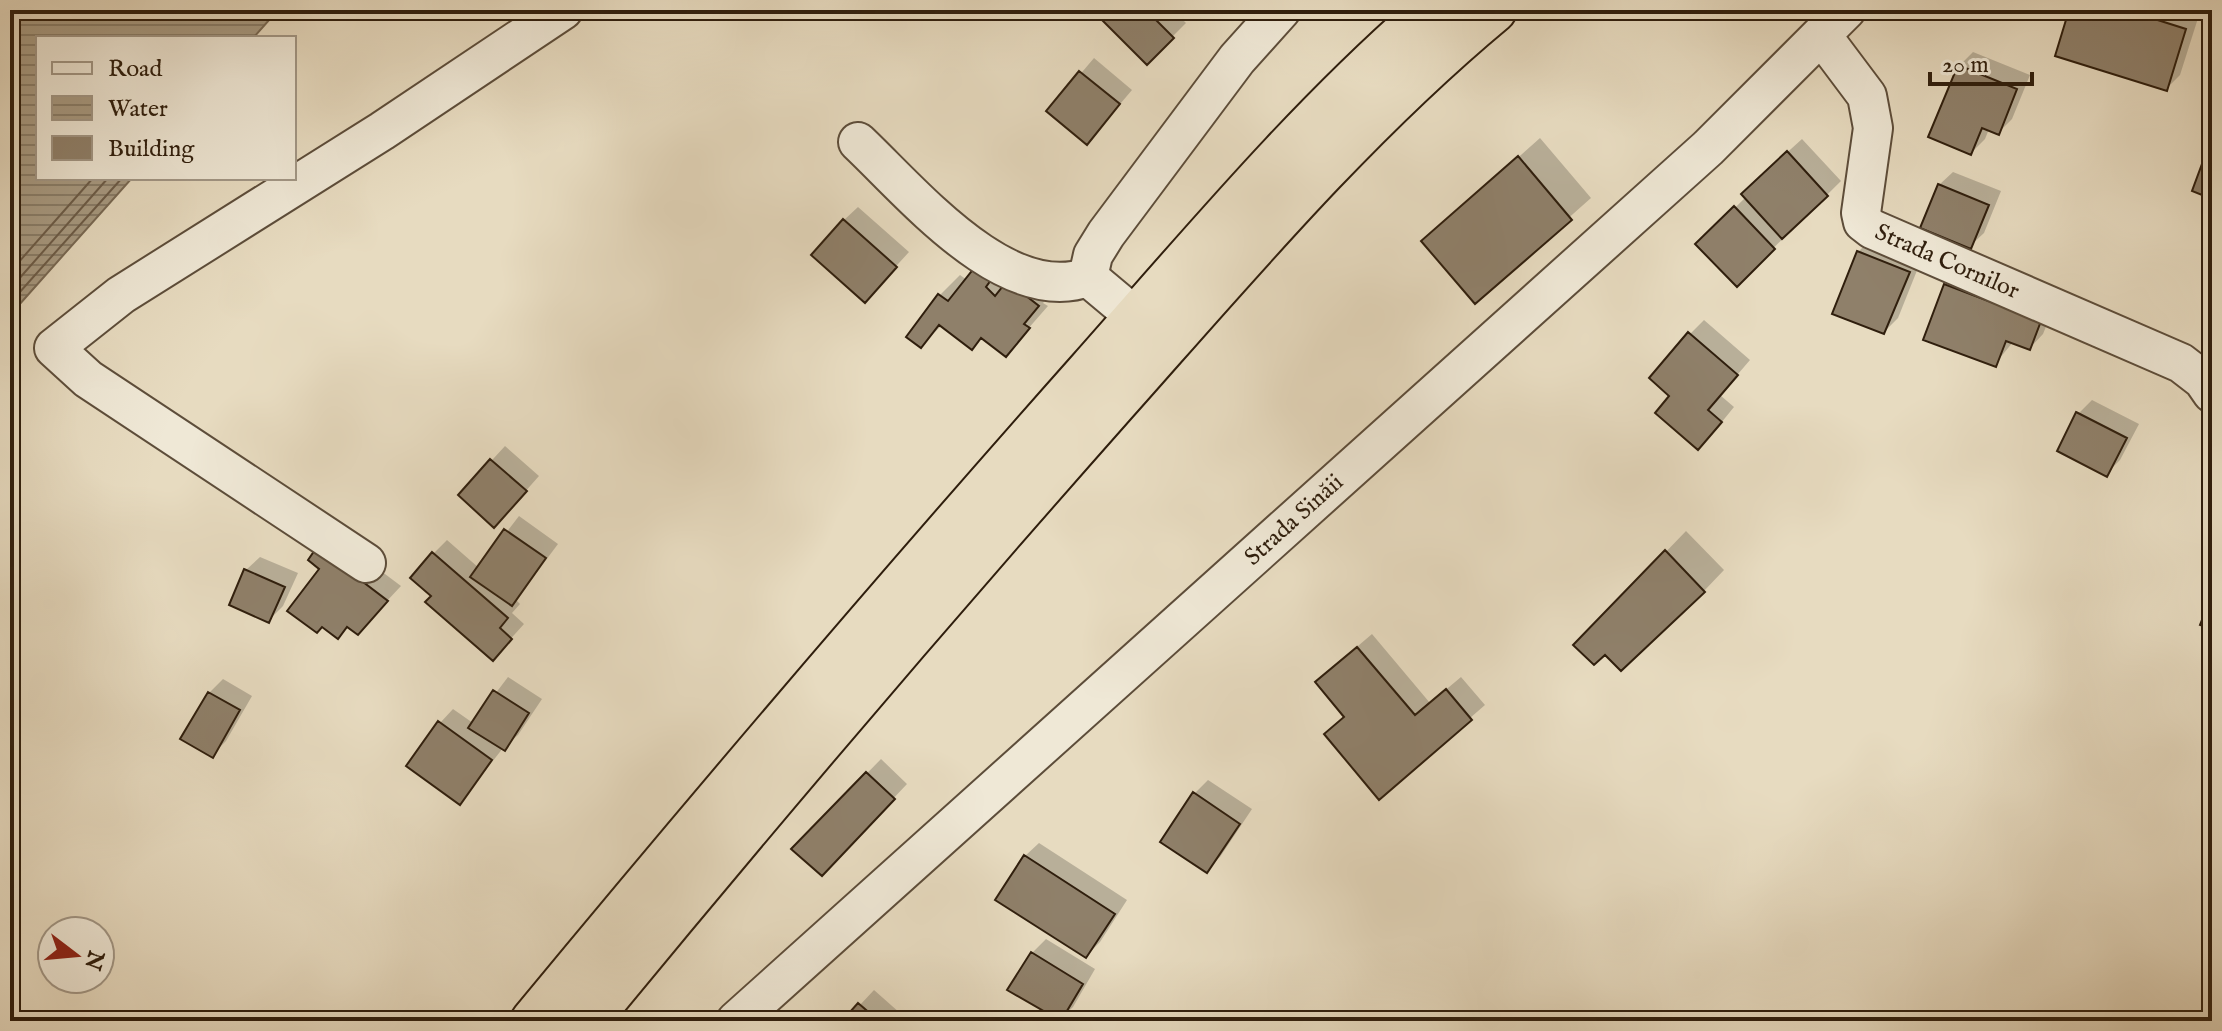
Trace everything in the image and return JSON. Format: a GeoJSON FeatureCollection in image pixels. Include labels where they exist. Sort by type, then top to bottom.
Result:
{"type":"FeatureCollection","features":[{"type":"Feature","properties":{"kind":"highway"},"geometry":{"type":"LineString","coordinates":[[533,1021],[785,717],[1137,318],[1275,164],[1431,10]]}},
{"type":"Feature","properties":{"kind":"highway"},"geometry":{"type":"LineString","coordinates":[[587,1021],[931,613],[1301,194],[1388,104],[1494,10]]}},
{"type":"Feature","properties":{"kind":"street"},"geometry":{"type":"LineString","coordinates":[[366,563],[88,379],[54,348],[121,295],[382,131],[563,10]]}},
{"type":"Feature","properties":{"kind":"street"},"geometry":{"type":"LineString","coordinates":[[1088,277],[1093,255],[1106,234],[1237,59],[1281,10]]}},
{"type":"Feature","properties":{"kind":"street","name":"Strada Cornilor"},"geometry":{"type":"LineString","coordinates":[[1834,23],[1869,105],[1873,128],[1861,213],[1863,222],[1913,248],[2181,363],[2203,380],[2212,393]]}},
{"type":"Feature","properties":{"kind":"street","name":"Strada Sinăii"},"geometry":{"type":"LineString","coordinates":[[736,1021],[1696,159],[1834,23]]}},
{"type":"Feature","properties":{"kind":"street"},"geometry":{"type":"LineString","coordinates":[[858,142],[943,222],[996,264],[1035,281],[1069,284],[1088,277]]}},
{"type":"Feature","properties":{"kind":"street"},"geometry":{"type":"LineString","coordinates":[[1088,277],[1137,318]]}},
{"type":"Feature","properties":{"kind":"water"},"geometry":{"type":"Polygon","coordinates":[[[10,10],[278,10],[255,36],[36,36],[36,180],[130,180],[10,315],[10,10]]]}},
{"type":"Feature","properties":{"kind":"building"},"geometry":{"type":"Polygon","coordinates":[[[1092,10],[1146,10],[1174,38],[1147,65],[1092,10]]]}},
{"type":"Feature","properties":{"kind":"building"},"geometry":{"type":"Polygon","coordinates":[[[2069,10],[2126,10],[2186,29],[2167,91],[2055,56],[2069,10]]]}},
{"type":"Feature","properties":{"kind":"building"},"geometry":{"type":"Polygon","coordinates":[[[1958,65],[2017,89],[1999,135],[1982,128],[1971,155],[1928,137],[1958,65]]]}},
{"type":"Feature","properties":{"kind":"building"},"geometry":{"type":"Polygon","coordinates":[[[1079,71],[1120,104],[1087,145],[1046,111],[1079,71]]]}},
{"type":"Feature","properties":{"kind":"building"},"geometry":{"type":"Polygon","coordinates":[[[2209,145],[2212,147],[2212,199],[2192,191],[2209,145]]]}},
{"type":"Feature","properties":{"kind":"building"},"geometry":{"type":"Polygon","coordinates":[[[1787,151],[1828,196],[1782,239],[1741,194],[1787,151]]]}},
{"type":"Feature","properties":{"kind":"building"},"geometry":{"type":"Polygon","coordinates":[[[1518,156],[1572,220],[1475,304],[1421,241],[1518,156]]]}},
{"type":"Feature","properties":{"kind":"building"},"geometry":{"type":"Polygon","coordinates":[[[1938,184],[1989,205],[1971,249],[1920,228],[1938,184]]]}},
{"type":"Feature","properties":{"kind":"building"},"geometry":{"type":"Polygon","coordinates":[[[1734,206],[1775,249],[1737,287],[1695,244],[1734,206]]]}},
{"type":"Feature","properties":{"kind":"building"},"geometry":{"type":"Polygon","coordinates":[[[843,219],[897,267],[865,303],[811,255],[843,219]]]}},
{"type":"Feature","properties":{"kind":"building"},"geometry":{"type":"Polygon","coordinates":[[[1857,251],[1910,272],[1884,334],[1832,314],[1857,251]]]}},
{"type":"Feature","properties":{"kind":"building"},"geometry":{"type":"Polygon","coordinates":[[[975,267],[991,280],[986,287],[995,296],[1007,281],[1039,306],[1024,324],[1030,328],[1006,357],[981,338],[972,350],[939,325],[921,348],[906,337],[938,294],[948,301],[975,267]]]}},
{"type":"Feature","properties":{"kind":"building"},"geometry":{"type":"Polygon","coordinates":[[[1944,284],[2041,321],[2030,350],[2006,341],[1996,367],[1923,340],[1944,284]]]}},
{"type":"Feature","properties":{"kind":"building"},"geometry":{"type":"Polygon","coordinates":[[[1688,332],[1738,375],[1708,410],[1722,422],[1698,450],[1655,413],[1669,396],[1649,378],[1688,332]]]}},
{"type":"Feature","properties":{"kind":"building"},"geometry":{"type":"Polygon","coordinates":[[[2076,412],[2127,438],[2107,477],[2057,451],[2076,412]]]}},
{"type":"Feature","properties":{"kind":"building"},"geometry":{"type":"Polygon","coordinates":[[[490,459],[527,491],[494,528],[458,495],[490,459]]]}},
{"type":"Feature","properties":{"kind":"building"},"geometry":{"type":"Polygon","coordinates":[[[504,529],[546,558],[512,606],[470,577],[504,529]]]}},
{"type":"Feature","properties":{"kind":"building"},"geometry":{"type":"Polygon","coordinates":[[[317,547],[388,601],[358,635],[347,627],[338,639],[322,627],[317,633],[287,611],[319,569],[308,560],[317,547]]]}},
{"type":"Feature","properties":{"kind":"building"},"geometry":{"type":"Polygon","coordinates":[[[1665,550],[1705,592],[1621,671],[1605,655],[1594,665],[1573,645],[1665,550]]]}},
{"type":"Feature","properties":{"kind":"building"},"geometry":{"type":"Polygon","coordinates":[[[432,552],[508,618],[500,628],[512,639],[493,661],[425,602],[431,596],[410,578],[432,552]]]}},
{"type":"Feature","properties":{"kind":"building"},"geometry":{"type":"Polygon","coordinates":[[[244,569],[285,587],[269,623],[229,605],[244,569]]]}},
{"type":"Feature","properties":{"kind":"building"},"geometry":{"type":"Polygon","coordinates":[[[2212,595],[2212,629],[2200,625],[2212,595]]]}},
{"type":"Feature","properties":{"kind":"building"},"geometry":{"type":"Polygon","coordinates":[[[1357,647],[1415,715],[1446,689],[1472,720],[1379,800],[1324,734],[1344,717],[1315,682],[1357,647]]]}},
{"type":"Feature","properties":{"kind":"building"},"geometry":{"type":"Polygon","coordinates":[[[493,690],[529,713],[505,751],[468,728],[493,690]]]}},
{"type":"Feature","properties":{"kind":"building"},"geometry":{"type":"Polygon","coordinates":[[[208,692],[240,710],[213,758],[180,739],[208,692]]]}},
{"type":"Feature","properties":{"kind":"building"},"geometry":{"type":"Polygon","coordinates":[[[438,721],[492,760],[460,805],[406,766],[438,721]]]}},
{"type":"Feature","properties":{"kind":"building"},"geometry":{"type":"Polygon","coordinates":[[[866,772],[895,799],[822,876],[791,849],[866,772]]]}},
{"type":"Feature","properties":{"kind":"building"},"geometry":{"type":"Polygon","coordinates":[[[1193,792],[1240,824],[1207,873],[1160,842],[1193,792]]]}},
{"type":"Feature","properties":{"kind":"building"},"geometry":{"type":"Polygon","coordinates":[[[1024,855],[1115,914],[1086,958],[995,900],[1024,855]]]}},
{"type":"Feature","properties":{"kind":"building"},"geometry":{"type":"Polygon","coordinates":[[[1031,952],[1083,984],[1061,1021],[1007,990],[1031,952]]]}},
{"type":"Feature","properties":{"kind":"building"},"geometry":{"type":"Polygon","coordinates":[[[858,1003],[879,1021],[842,1021],[858,1003]]]}}]}
